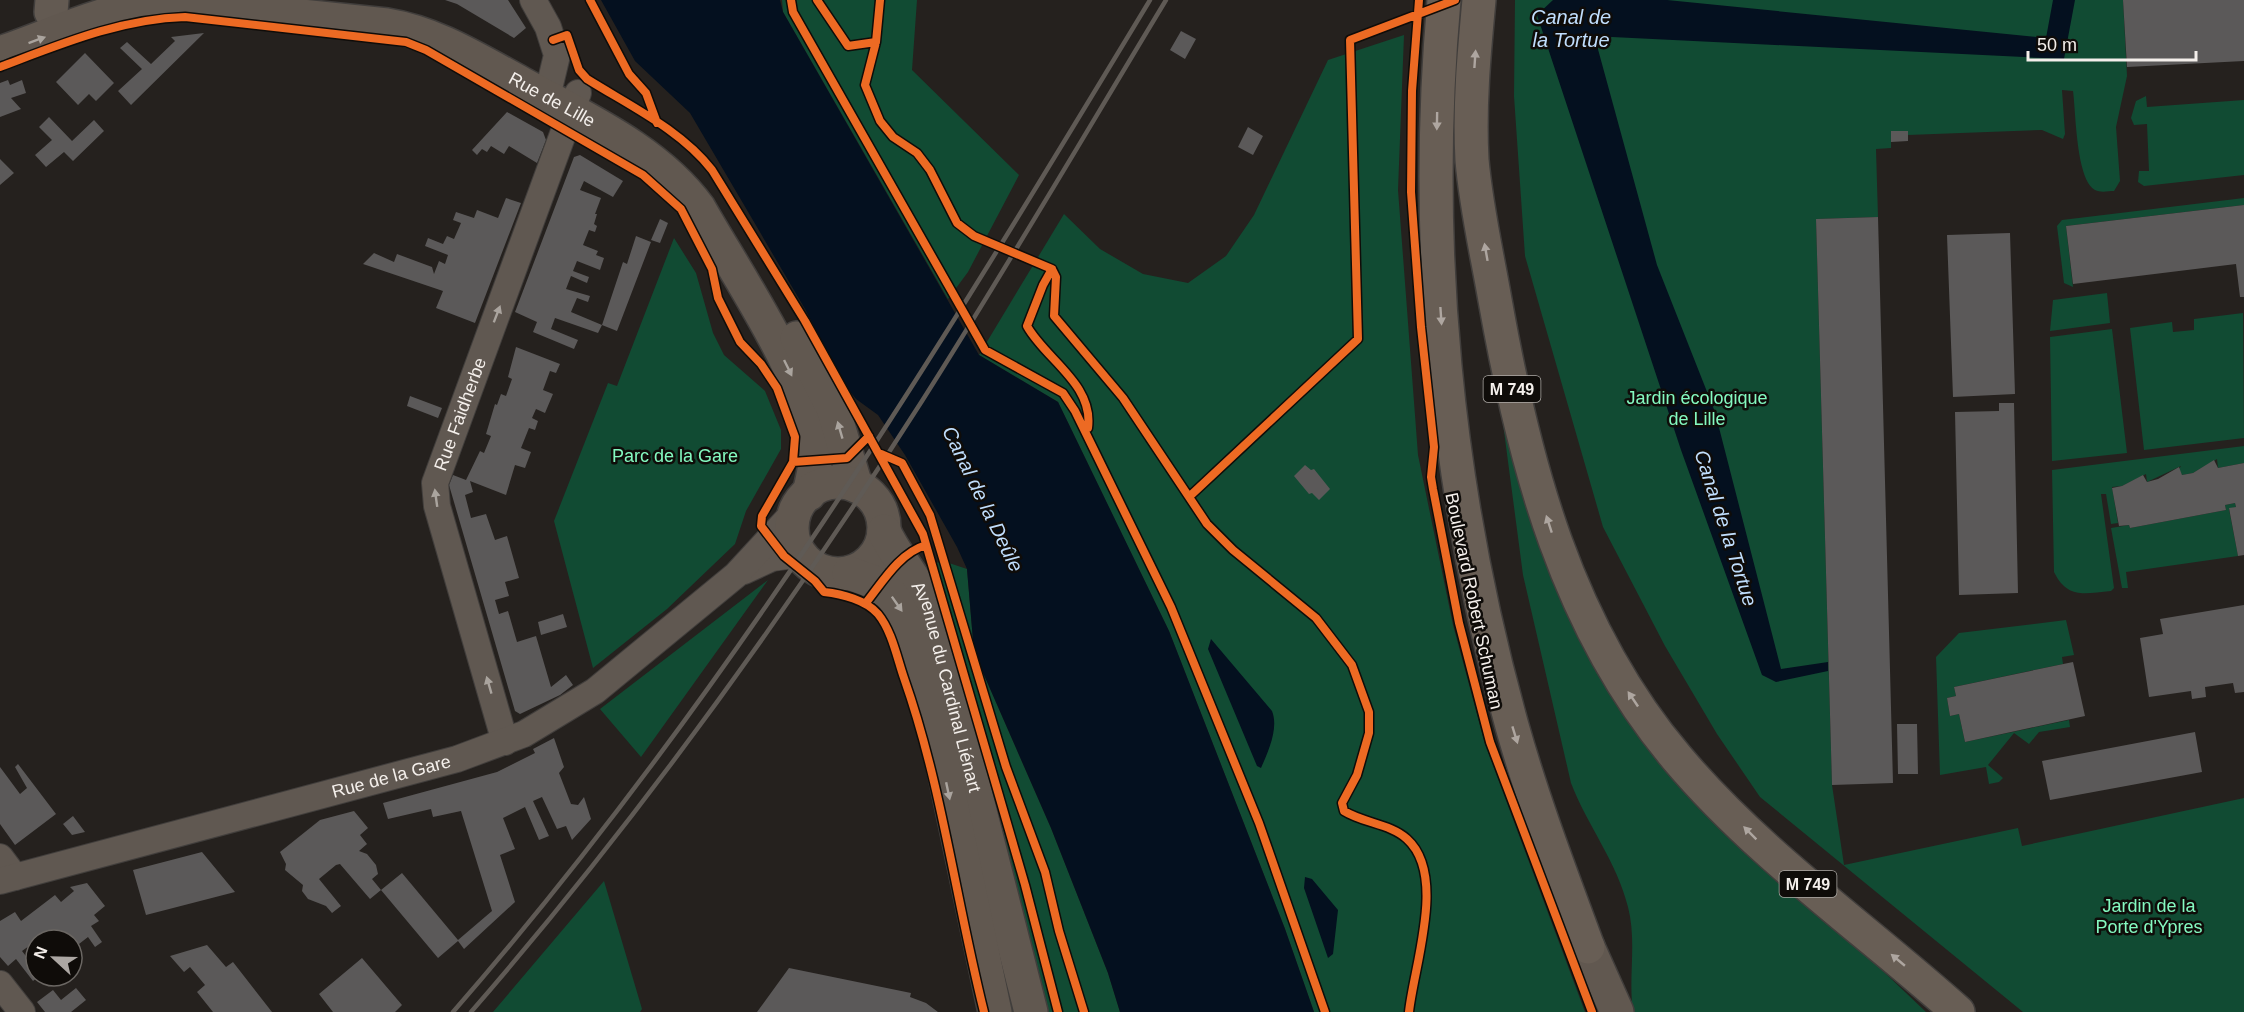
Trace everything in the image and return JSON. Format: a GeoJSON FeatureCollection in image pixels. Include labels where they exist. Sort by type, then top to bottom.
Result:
{"type":"FeatureCollection","features":[{"type":"Feature","properties":{"kind":"highway"},"geometry":{"type":"LineString","coordinates":[[1434,0],[1434,49],[1438,81]]}},
{"type":"Feature","properties":{"kind":"highway","name":"Boulevard Robert Schuman"},"geometry":{"type":"LineString","coordinates":[[1444,0],[1438,81],[1437,256],[1447,386],[1463,514],[1487,630],[1513,730],[1545,830],[1588,947]]}},
{"type":"Feature","properties":{"kind":"highway","name":"M 749"},"geometry":{"type":"LineString","coordinates":[[1479,0],[1471,126],[1474,175],[1484,239],[1508,367],[1529,461],[1551,532],[1575,592],[1625,686],[1662,739],[1690,773],[1758,840],[1947,1002]]}},
{"type":"Feature","properties":{"kind":"main road","name":"Rue de Lille"},"geometry":{"type":"LineString","coordinates":[[287,0],[433,18],[562,95],[657,165],[689,194],[776,343],[809,416],[816,452],[803,501]]}},
{"type":"Feature","properties":{"kind":"main road","name":"Rue de Lille"},"geometry":{"type":"LineString","coordinates":[[81,7],[180,3],[400,27],[434,37],[562,95],[667,149],[704,181],[825,391],[856,486]]}},
{"type":"Feature","properties":{"kind":"main road"},"geometry":{"type":"LineString","coordinates":[[0,32],[81,7]]}},
{"type":"Feature","properties":{"kind":"main road"},"geometry":{"type":"LineString","coordinates":[[0,53],[81,7]]}},
{"type":"Feature","properties":{"kind":"main road"},"geometry":{"type":"LineString","coordinates":[[831,483],[856,486],[868,493],[878,504],[883,517],[884,531],[880,547],[871,561],[849,573],[835,574],[820,570],[801,554],[793,529],[803,501],[831,483]]}},
{"type":"Feature","properties":{"kind":"main road","name":"Avenue du Cardinal Liénart"},"geometry":{"type":"LineString","coordinates":[[884,531],[890,546],[914,575],[928,606],[1031,1012]]}},
{"type":"Feature","properties":{"kind":"main road"},"geometry":{"type":"LineString","coordinates":[[849,573],[884,589],[900,606],[907,623],[940,751],[996,1012]]}},
{"type":"Feature","properties":{"kind":"main road"},"geometry":{"type":"LineString","coordinates":[[1588,947],[1610,1012]]}},
{"type":"Feature","properties":{"kind":"main road"},"geometry":{"type":"LineString","coordinates":[[1588,947],[1617,1012]]}},
{"type":"Feature","properties":{"kind":"street","name":"Rue Faidherbe"},"geometry":{"type":"LineString","coordinates":[[505,742],[437,506],[435,483],[562,95],[555,47],[548,27],[533,0]]}},
{"type":"Feature","properties":{"kind":"street","name":"Rue de la Gare"},"geometry":{"type":"LineString","coordinates":[[5,872],[457,759],[505,742],[549,721],[595,691],[736,575],[803,501]]}},
{"type":"Feature","properties":{"kind":"street","name":"Rue de la Gare"},"geometry":{"type":"LineString","coordinates":[[736,575],[772,558],[801,554]]}},
{"type":"Feature","properties":{"kind":"street"},"geometry":{"type":"LineString","coordinates":[[991,851],[1043,1012]]}},
{"type":"Feature","properties":{"kind":"street"},"geometry":{"type":"LineString","coordinates":[[0,984],[22,1012]]}},
{"type":"Feature","properties":{"kind":"street"},"geometry":{"type":"LineString","coordinates":[[1947,1002],[1966,1012]]}},
{"type":"Feature","properties":{"kind":"green space"},"geometry":{"type":"Polygon","coordinates":[[[782,0],[917,0],[912,70],[1019,175],[968,272],[948,299],[783,12],[782,0]]]}},
{"type":"Feature","properties":{"kind":"green space"},"geometry":{"type":"Polygon","coordinates":[[[1515,0],[2123,0],[2127,76],[2116,127],[2120,181],[2114,191],[2097,191],[2089,183],[2080,160],[2073,91],[2062,90],[2065,134],[2063,139],[2042,130],[1908,135],[1907,131],[1891,131],[1891,148],[1876,149],[1878,217],[1816,219],[1832,785],[1844,865],[2018,828],[2022,846],[2244,798],[2244,1012],[2023,1012],[1760,797],[1717,734],[1665,646],[1603,527],[1525,256],[1514,96],[1515,0]]]}},
{"type":"Feature","properties":{"kind":"green space"},"geometry":{"type":"Polygon","coordinates":[[[1404,35],[1398,190],[1418,455],[1453,625],[1485,744],[1585,1012],[1314,1012],[1285,929],[1169,631],[1058,402],[979,355],[1064,214],[1100,249],[1143,274],[1188,283],[1226,256],[1254,215],[1328,60],[1404,35]]]}},
{"type":"Feature","properties":{"kind":"green space"},"geometry":{"type":"Polygon","coordinates":[[[2146,96],[2147,107],[2244,100],[2244,175],[2144,186],[2138,182],[2139,171],[2149,171],[2147,124],[2134,125],[2131,118],[2136,101],[2146,96]]]}},
{"type":"Feature","properties":{"kind":"green space"},"geometry":{"type":"Polygon","coordinates":[[[2244,198],[2244,205],[2066,226],[2073,287],[2064,283],[2057,226],[2062,220],[2244,198]]]}},
{"type":"Feature","properties":{"kind":"green space","name":"Parc de la Gare"},"geometry":{"type":"Polygon","coordinates":[[[674,238],[696,273],[713,333],[724,355],[765,391],[781,430],[781,449],[746,511],[735,544],[667,609],[593,668],[554,521],[608,383],[617,386],[674,238]]]}},
{"type":"Feature","properties":{"kind":"green space"},"geometry":{"type":"Polygon","coordinates":[[[2107,293],[2110,323],[2050,331],[2053,300],[2107,293]]]}},
{"type":"Feature","properties":{"kind":"green space"},"geometry":{"type":"Polygon","coordinates":[[[2243,313],[2244,438],[2144,450],[2130,328],[2172,322],[2173,332],[2194,330],[2194,319],[2243,313]]]}},
{"type":"Feature","properties":{"kind":"green space"},"geometry":{"type":"Polygon","coordinates":[[[2112,329],[2127,453],[2052,461],[2050,337],[2112,329]]]}},
{"type":"Feature","properties":{"kind":"green space"},"geometry":{"type":"Polygon","coordinates":[[[1502,416],[1589,651],[1822,913],[1926,1012],[1633,1012],[1631,920],[1617,875],[1571,783],[1523,575],[1502,416]]]}},
{"type":"Feature","properties":{"kind":"green space"},"geometry":{"type":"Polygon","coordinates":[[[2244,446],[2244,463],[2218,468],[2217,459],[2193,473],[2182,475],[2179,469],[2181,466],[2147,482],[2146,474],[2122,486],[2112,487],[2118,523],[2111,524],[2106,494],[2101,494],[2114,588],[2111,591],[2078,593],[2071,591],[2059,581],[2054,572],[2052,470],[2244,446]]]}},
{"type":"Feature","properties":{"kind":"green space"},"geometry":{"type":"Polygon","coordinates":[[[2235,503],[2236,507],[2229,509],[2238,556],[2126,572],[2128,588],[2122,588],[2111,528],[2129,525],[2130,528],[2226,510],[2225,505],[2235,503]]]}},
{"type":"Feature","properties":{"kind":"green space"},"geometry":{"type":"Polygon","coordinates":[[[946,562],[967,569],[974,652],[1051,828],[1108,973],[1120,1012],[1043,1012],[925,572],[931,563],[946,562]]]}},
{"type":"Feature","properties":{"kind":"green space"},"geometry":{"type":"Polygon","coordinates":[[[768,580],[641,757],[600,709],[768,580]]]}},
{"type":"Feature","properties":{"kind":"green space"},"geometry":{"type":"Polygon","coordinates":[[[2066,620],[2074,655],[2062,657],[2063,664],[1954,687],[1956,696],[1947,698],[1950,716],[1959,714],[1965,742],[2069,720],[2070,727],[2039,732],[2029,744],[2014,733],[1988,765],[2003,778],[1999,782],[1989,784],[1986,767],[1940,775],[1936,657],[1959,633],[2066,620]]]}},
{"type":"Feature","properties":{"kind":"green space"},"geometry":{"type":"Polygon","coordinates":[[[604,881],[642,1009],[640,1012],[493,1012],[604,881]]]}},
{"type":"Feature","properties":{"kind":"water","name":"Canal de la Deûle"},"geometry":{"type":"Polygon","coordinates":[[[601,0],[780,0],[783,12],[979,355],[1058,402],[1169,631],[1285,929],[1314,1012],[1120,1012],[1108,973],[1051,828],[974,652],[967,569],[957,547],[905,455],[878,415],[856,399],[844,384],[805,309],[690,113],[635,61],[601,0]]]}},
{"type":"Feature","properties":{"kind":"water","name":"Canal de la Tortue"},"geometry":{"type":"Polygon","coordinates":[[[1553,0],[1667,0],[2046,38],[2053,0],[2075,0],[2064,59],[1612,37],[1596,42],[1657,265],[1715,412],[1781,669],[1828,662],[1828,671],[1776,682],[1762,675],[1681,450],[1537,15],[1553,0]]]}},
{"type":"Feature","properties":{"kind":"water"},"geometry":{"type":"Polygon","coordinates":[[[1211,639],[1272,711],[1273,732],[1261,768],[1257,766],[1208,649],[1211,639]]]}},
{"type":"Feature","properties":{"kind":"water"},"geometry":{"type":"Polygon","coordinates":[[[1305,877],[1312,879],[1338,910],[1333,954],[1328,958],[1304,888],[1305,877]]]}},
{"type":"Feature","properties":{"kind":"building"},"geometry":{"type":"Polygon","coordinates":[[[445,0],[508,0],[526,28],[514,38],[457,4],[445,0]]]}},
{"type":"Feature","properties":{"kind":"building"},"geometry":{"type":"Polygon","coordinates":[[[2123,0],[2244,0],[2244,61],[2127,67],[2123,0]]]}},
{"type":"Feature","properties":{"kind":"building"},"geometry":{"type":"Polygon","coordinates":[[[1181,31],[1196,39],[1185,59],[1170,50],[1181,31]]]}},
{"type":"Feature","properties":{"kind":"building"},"geometry":{"type":"Polygon","coordinates":[[[204,33],[131,105],[118,91],[142,69],[120,48],[127,42],[151,64],[175,41],[171,37],[204,33]]]}},
{"type":"Feature","properties":{"kind":"building"},"geometry":{"type":"Polygon","coordinates":[[[85,53],[114,83],[96,101],[89,94],[78,105],[56,82],[85,53]]]}},
{"type":"Feature","properties":{"kind":"building"},"geometry":{"type":"Polygon","coordinates":[[[8,80],[10,85],[22,80],[26,93],[11,98],[21,109],[0,117],[0,83],[8,80]]]}},
{"type":"Feature","properties":{"kind":"building"},"geometry":{"type":"Polygon","coordinates":[[[507,112],[543,132],[546,140],[537,163],[509,146],[504,154],[491,146],[487,152],[482,149],[477,155],[472,150],[507,112]]]}},
{"type":"Feature","properties":{"kind":"building"},"geometry":{"type":"Polygon","coordinates":[[[49,117],[72,141],[94,120],[104,131],[73,161],[64,152],[46,167],[35,155],[52,140],[39,127],[49,117]]]}},
{"type":"Feature","properties":{"kind":"building"},"geometry":{"type":"Polygon","coordinates":[[[1248,127],[1263,136],[1253,155],[1238,147],[1248,127]]]}},
{"type":"Feature","properties":{"kind":"building"},"geometry":{"type":"Polygon","coordinates":[[[1891,131],[1908,131],[1908,141],[1891,142],[1891,131]]]}},
{"type":"Feature","properties":{"kind":"building"},"geometry":{"type":"Polygon","coordinates":[[[580,155],[623,181],[613,197],[584,181],[580,190],[601,198],[595,214],[597,214],[594,224],[597,226],[595,232],[589,230],[583,245],[598,251],[596,255],[604,258],[600,270],[577,261],[573,271],[589,277],[587,283],[571,276],[566,289],[590,296],[588,302],[577,298],[571,312],[602,325],[598,333],[555,318],[551,329],[578,340],[574,349],[533,332],[537,322],[515,312],[574,157],[580,155]]]}},
{"type":"Feature","properties":{"kind":"building"},"geometry":{"type":"Polygon","coordinates":[[[0,159],[14,173],[0,185],[0,159]]]}},
{"type":"Feature","properties":{"kind":"building"},"geometry":{"type":"Polygon","coordinates":[[[506,198],[521,203],[475,323],[436,308],[443,291],[363,264],[374,253],[394,262],[397,254],[432,267],[434,274],[439,261],[445,264],[448,255],[425,246],[428,238],[443,244],[447,236],[454,239],[461,223],[453,220],[456,212],[474,218],[477,210],[498,218],[506,198]]]}},
{"type":"Feature","properties":{"kind":"building"},"geometry":{"type":"Polygon","coordinates":[[[2244,205],[2244,297],[2240,297],[2236,264],[2073,284],[2066,226],[2244,205]]]}},
{"type":"Feature","properties":{"kind":"building"},"geometry":{"type":"Polygon","coordinates":[[[1878,217],[1893,783],[1832,785],[1816,219],[1878,217]]]}},
{"type":"Feature","properties":{"kind":"building"},"geometry":{"type":"Polygon","coordinates":[[[660,219],[668,223],[660,243],[651,240],[660,219]]]}},
{"type":"Feature","properties":{"kind":"building"},"geometry":{"type":"Polygon","coordinates":[[[2010,233],[2015,394],[1953,397],[1947,235],[2010,233]]]}},
{"type":"Feature","properties":{"kind":"building"},"geometry":{"type":"Polygon","coordinates":[[[636,236],[651,242],[617,331],[602,325],[623,262],[627,264],[636,236]]]}},
{"type":"Feature","properties":{"kind":"building"},"geometry":{"type":"Polygon","coordinates":[[[516,347],[560,364],[556,373],[550,371],[543,390],[553,394],[545,413],[536,409],[532,418],[538,421],[535,430],[529,428],[521,448],[531,452],[525,468],[515,465],[506,495],[470,481],[473,492],[465,495],[471,518],[486,514],[495,540],[507,536],[519,578],[505,582],[509,596],[495,600],[499,614],[508,611],[517,642],[536,636],[551,687],[566,675],[573,685],[560,695],[520,714],[515,711],[449,485],[453,475],[466,480],[480,451],[484,453],[491,436],[486,434],[495,404],[497,405],[501,394],[506,396],[512,379],[508,377],[516,347]]]}},
{"type":"Feature","properties":{"kind":"building"},"geometry":{"type":"Polygon","coordinates":[[[410,396],[442,408],[438,418],[407,406],[410,396]]]}},
{"type":"Feature","properties":{"kind":"building"},"geometry":{"type":"Polygon","coordinates":[[[1999,403],[2014,403],[2018,593],[1959,595],[1955,412],[1999,411],[1999,403]]]}},
{"type":"Feature","properties":{"kind":"building"},"geometry":{"type":"Polygon","coordinates":[[[2214,460],[2218,468],[2244,463],[2244,555],[2238,556],[2229,508],[2236,507],[2235,503],[2225,505],[2226,510],[2130,528],[2129,525],[2119,526],[2112,488],[2122,486],[2143,475],[2147,482],[2158,479],[2179,467],[2182,475],[2193,473],[2214,460]]]}},
{"type":"Feature","properties":{"kind":"building"},"geometry":{"type":"Polygon","coordinates":[[[1305,465],[1311,470],[1314,469],[1330,489],[1319,500],[1312,493],[1309,494],[1294,476],[1305,465]]]}},
{"type":"Feature","properties":{"kind":"building"},"geometry":{"type":"Polygon","coordinates":[[[2244,605],[2244,692],[2235,693],[2233,683],[2205,687],[2206,697],[2192,699],[2191,691],[2149,697],[2140,638],[2163,634],[2160,619],[2244,605]]]}},
{"type":"Feature","properties":{"kind":"building"},"geometry":{"type":"Polygon","coordinates":[[[563,614],[567,627],[541,635],[538,622],[563,614]]]}},
{"type":"Feature","properties":{"kind":"building"},"geometry":{"type":"Polygon","coordinates":[[[2073,662],[2085,716],[1965,742],[1959,714],[1950,716],[1947,698],[1956,696],[1954,687],[2073,662]]]}},
{"type":"Feature","properties":{"kind":"building"},"geometry":{"type":"Polygon","coordinates":[[[1897,724],[1917,724],[1918,774],[1898,774],[1897,724]]]}},
{"type":"Feature","properties":{"kind":"building"},"geometry":{"type":"Polygon","coordinates":[[[2195,732],[2202,772],[2050,800],[2042,761],[2195,732]]]}},
{"type":"Feature","properties":{"kind":"building"},"geometry":{"type":"Polygon","coordinates":[[[554,738],[564,767],[559,773],[571,804],[578,805],[584,797],[591,819],[572,840],[566,826],[557,829],[542,797],[533,801],[549,836],[539,840],[525,807],[503,818],[515,849],[500,855],[515,902],[464,949],[458,941],[438,958],[381,890],[402,873],[458,940],[492,911],[461,811],[433,817],[431,809],[388,819],[383,803],[497,772],[535,753],[533,749],[554,738]]]}},
{"type":"Feature","properties":{"kind":"building"},"geometry":{"type":"Polygon","coordinates":[[[18,764],[56,814],[15,845],[0,824],[0,767],[20,794],[27,788],[15,767],[18,764]]]}},
{"type":"Feature","properties":{"kind":"building"},"geometry":{"type":"Polygon","coordinates":[[[354,811],[368,828],[360,835],[367,844],[359,851],[367,854],[376,865],[378,874],[372,879],[381,890],[370,899],[340,864],[336,865],[319,879],[341,906],[332,913],[326,906],[308,899],[302,891],[303,885],[285,870],[286,864],[280,852],[320,820],[354,811]]]}},
{"type":"Feature","properties":{"kind":"building"},"geometry":{"type":"Polygon","coordinates":[[[73,816],[85,832],[72,835],[63,824],[73,816]]]}},
{"type":"Feature","properties":{"kind":"building"},"geometry":{"type":"Polygon","coordinates":[[[202,852],[235,892],[146,915],[133,870],[202,852]]]}},
{"type":"Feature","properties":{"kind":"building"},"geometry":{"type":"Polygon","coordinates":[[[87,883],[105,906],[94,915],[99,921],[91,926],[102,942],[95,947],[88,937],[84,940],[84,928],[24,928],[24,950],[22,951],[24,969],[16,959],[8,966],[0,957],[0,921],[15,912],[21,921],[55,895],[61,902],[74,891],[70,887],[87,883]]]}},
{"type":"Feature","properties":{"kind":"building"},"geometry":{"type":"Polygon","coordinates":[[[207,945],[226,967],[233,962],[272,1012],[213,1012],[197,992],[205,985],[190,967],[184,972],[170,956],[207,945]]]}},
{"type":"Feature","properties":{"kind":"building"},"geometry":{"type":"Polygon","coordinates":[[[362,958],[402,1005],[395,1012],[333,1012],[319,994],[362,958]]]}},
{"type":"Feature","properties":{"kind":"building"},"geometry":{"type":"Polygon","coordinates":[[[789,968],[911,993],[910,997],[926,1003],[938,1012],[757,1012],[789,968]]]}},
{"type":"Feature","properties":{"kind":"building"},"geometry":{"type":"Polygon","coordinates":[[[76,988],[86,1000],[71,1012],[45,1012],[37,1002],[53,990],[61,1000],[76,988]]]}},
{"type":"Feature","properties":{"kind":"railway"},"geometry":{"type":"LineString","coordinates":[[453,1012],[553,893],[647,772],[737,648],[824,521],[907,393],[1150,0]]}},
{"type":"Feature","properties":{"kind":"railway"},"geometry":{"type":"LineString","coordinates":[[471,1012],[532,940],[651,791],[708,715],[818,559],[922,401],[1166,0]]}},
{"type":"Feature","properties":{"kind":"cycle path"},"geometry":{"type":"LineString","coordinates":[[590,0],[629,74],[646,93],[657,123]]}},
{"type":"Feature","properties":{"kind":"cycle path"},"geometry":{"type":"LineString","coordinates":[[791,0],[793,12],[985,350],[1063,393],[1075,411],[1171,607],[1259,823],[1325,1012]]}},
{"type":"Feature","properties":{"kind":"cycle path"},"geometry":{"type":"LineString","coordinates":[[817,0],[848,46],[876,42],[880,0]]}},
{"type":"Feature","properties":{"kind":"cycle path"},"geometry":{"type":"LineString","coordinates":[[1419,0],[1412,91],[1411,192],[1421,327],[1434,447],[1431,477],[1433,489],[1459,623],[1490,742],[1592,1012]]}},
{"type":"Feature","properties":{"kind":"cycle path"},"geometry":{"type":"LineString","coordinates":[[1190,496],[1358,339],[1350,40],[1455,0]]}},
{"type":"Feature","properties":{"kind":"cycle path"},"geometry":{"type":"LineString","coordinates":[[0,67],[91,34],[137,22],[185,17],[406,42],[426,50],[643,175],[681,209],[712,269],[718,298],[740,342],[761,364],[777,388],[795,437],[793,462],[762,516],[761,526],[784,556],[815,581],[824,592],[838,594],[867,605],[878,614],[891,636],[929,760],[984,1012]]}},
{"type":"Feature","properties":{"kind":"cycle path"},"geometry":{"type":"LineString","coordinates":[[553,40],[567,35],[579,70],[587,79],[670,131],[712,170],[805,321],[923,534],[1025,885],[1058,1012]]}},
{"type":"Feature","properties":{"kind":"cycle path"},"geometry":{"type":"LineString","coordinates":[[876,42],[865,85],[880,121],[893,137],[917,153],[930,170],[957,223],[974,236],[1052,269]]}},
{"type":"Feature","properties":{"kind":"cycle path"},"geometry":{"type":"LineString","coordinates":[[1088,428],[1088,412],[1084,398],[1067,373],[1027,326],[1043,285],[1052,269],[1056,277],[1054,316],[1123,398],[1207,524],[1233,550],[1316,618],[1352,665],[1369,712],[1369,733],[1357,775],[1342,803],[1344,811],[1393,830],[1407,839],[1419,855],[1425,875],[1427,897],[1425,921],[1409,1012]]}},
{"type":"Feature","properties":{"kind":"cycle path"},"geometry":{"type":"LineString","coordinates":[[793,462],[847,458],[869,436]]}},
{"type":"Feature","properties":{"kind":"cycle path"},"geometry":{"type":"LineString","coordinates":[[881,454],[902,463],[930,515],[1006,767],[1045,872],[1059,931],[1084,1012]]}},
{"type":"Feature","properties":{"kind":"cycle path"},"geometry":{"type":"LineString","coordinates":[[865,604],[899,562],[916,549],[926,545]]}},
{"type":"Feature","properties":{"kind":"park label","name":"Jardin écologique de Lille"},"geometry":{"type":"Point","coordinates":[1697,408]}},
{"type":"Feature","properties":{"kind":"park label","name":"Jardin de la Porte d'Ypres"},"geometry":{"type":"Point","coordinates":[2149,916]}}]}
